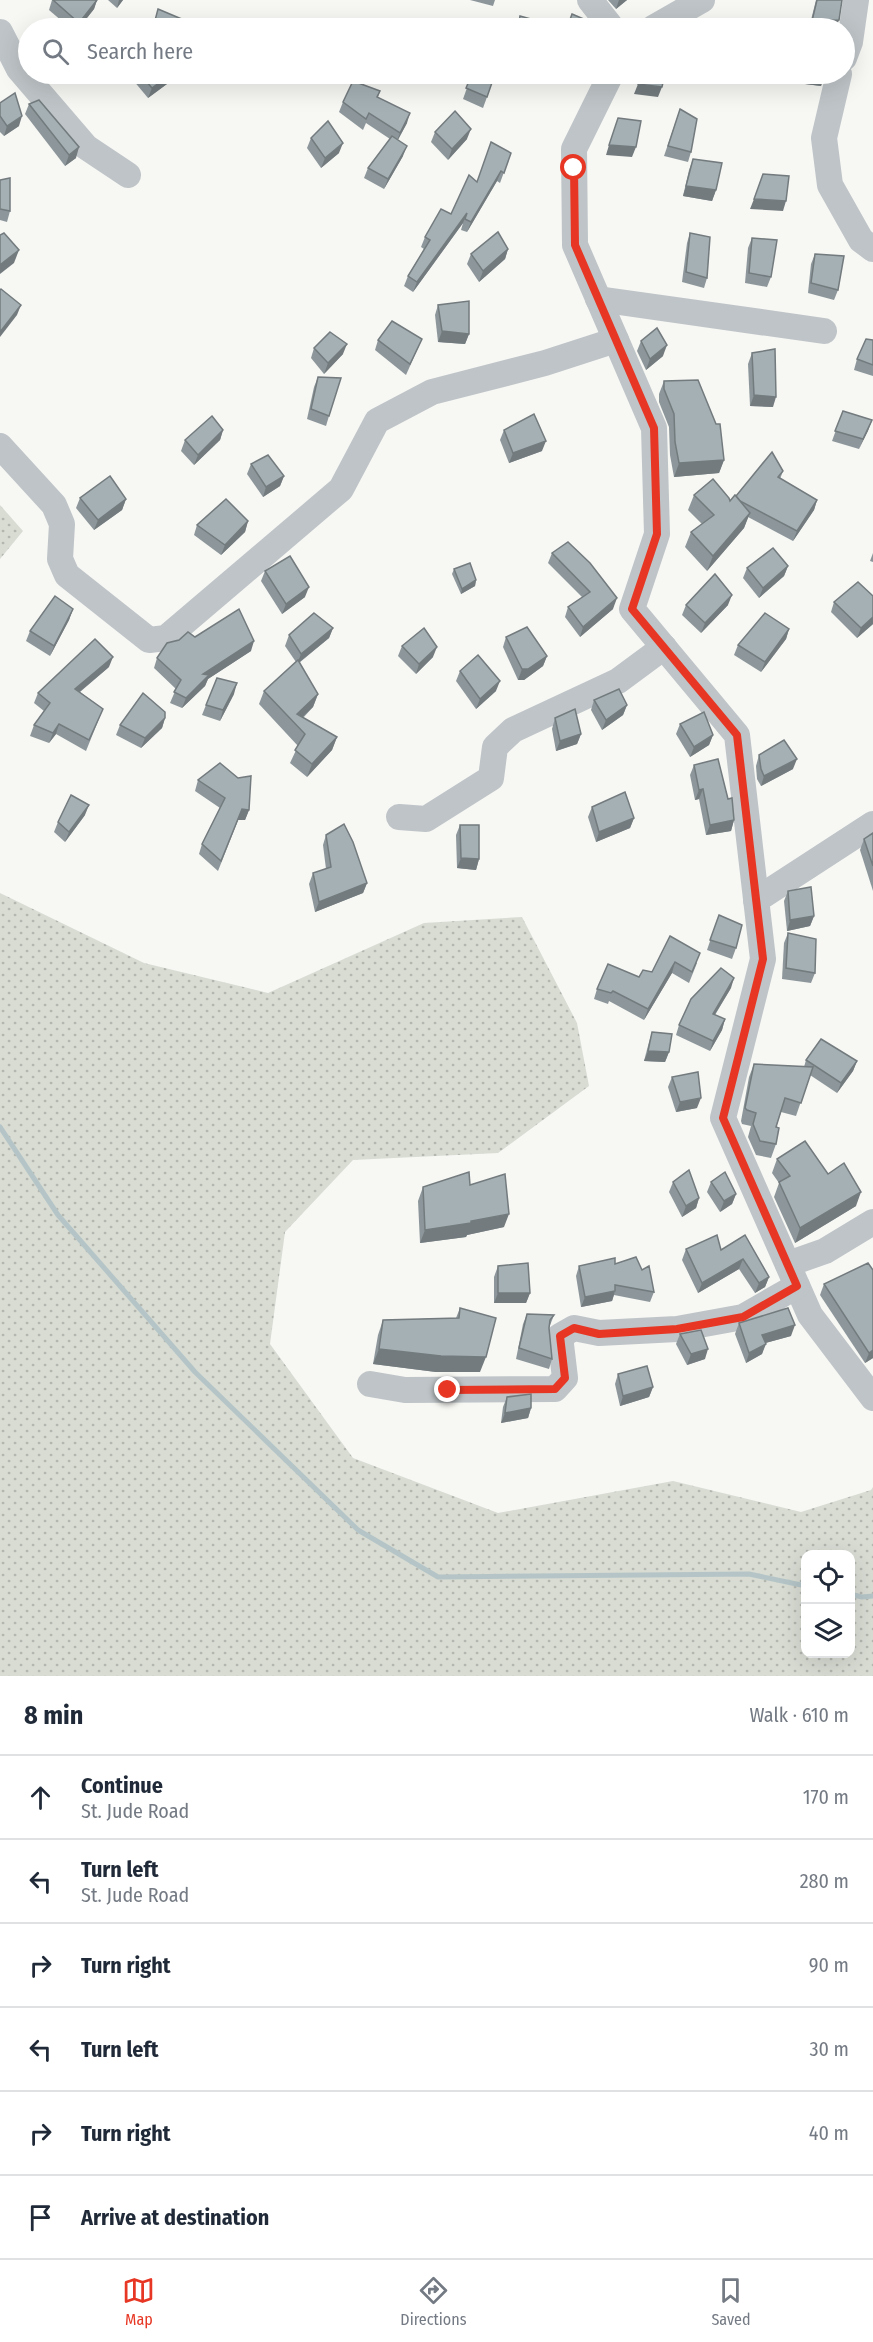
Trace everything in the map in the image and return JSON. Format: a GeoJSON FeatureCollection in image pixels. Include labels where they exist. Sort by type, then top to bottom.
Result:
{"type":"FeatureCollection","features":[{"type":"Feature","properties":{"kind":"street"},"geometry":{"type":"LineString","coordinates":[[590,0],[604,18]]}},
{"type":"Feature","properties":{"kind":"street"},"geometry":{"type":"LineString","coordinates":[[670,18],[702,0]]}},
{"type":"Feature","properties":{"kind":"street"},"geometry":{"type":"LineString","coordinates":[[853,18],[856,0]]}},
{"type":"Feature","properties":{"kind":"street"},"geometry":{"type":"LineString","coordinates":[[869,0],[873,2]]}},
{"type":"Feature","properties":{"kind":"street"},"geometry":{"type":"LineString","coordinates":[[0,33],[18,65]]}},
{"type":"Feature","properties":{"kind":"street"},"geometry":{"type":"LineString","coordinates":[[33,84],[86,147],[128,175]]}},
{"type":"Feature","properties":{"kind":"street"},"geometry":{"type":"LineString","coordinates":[[606,84],[574,149],[575,245],[654,428],[657,534],[632,609],[737,735],[763,959],[723,1118],[810,1315],[873,1398]]}},
{"type":"Feature","properties":{"kind":"street"},"geometry":{"type":"LineString","coordinates":[[834,84],[824,138],[830,185],[861,240],[873,249]]}},
{"type":"Feature","properties":{"kind":"street"},"geometry":{"type":"LineString","coordinates":[[598,299],[824,331]]}},
{"type":"Feature","properties":{"kind":"street"},"geometry":{"type":"LineString","coordinates":[[0,446],[54,505],[62,524],[60,559],[67,575],[149,640],[166,638],[341,489],[377,422],[432,392],[545,363],[616,340]]}},
{"type":"Feature","properties":{"kind":"street"},"geometry":{"type":"LineString","coordinates":[[399,817],[426,819],[491,778],[495,747],[513,730],[618,681],[664,647]]}},
{"type":"Feature","properties":{"kind":"street"},"geometry":{"type":"LineString","coordinates":[[756,900],[873,824]]}},
{"type":"Feature","properties":{"kind":"street"},"geometry":{"type":"LineString","coordinates":[[370,1384],[405,1390],[555,1389],[565,1378],[560,1336],[574,1328],[599,1334],[666,1329],[743,1317],[825,1251],[873,1222]]}},
{"type":"Feature","properties":{"kind":"shaded area"},"geometry":{"type":"Polygon","coordinates":[[[0,505],[23,531],[0,559],[0,505]]]}},
{"type":"Feature","properties":{"kind":"shaded area"},"geometry":{"type":"Polygon","coordinates":[[[0,893],[144,963],[268,993],[424,923],[522,917],[577,1023],[589,1086],[498,1153],[353,1160],[285,1232],[270,1344],[353,1458],[498,1513],[673,1481],[801,1512],[871,1490],[873,1487],[873,1676],[0,1676],[0,893]]]}},
{"type":"Feature","properties":{"kind":"building"},"geometry":{"type":"Polygon","coordinates":[[[53,0],[97,0],[83,18],[73,18],[53,0]]]}},
{"type":"Feature","properties":{"kind":"building"},"geometry":{"type":"Polygon","coordinates":[[[817,0],[842,0],[839,18],[813,18],[817,0]]]}},
{"type":"Feature","properties":{"kind":"building"},"geometry":{"type":"Polygon","coordinates":[[[158,9],[179,18],[156,18],[158,9]]]}},
{"type":"Feature","properties":{"kind":"building"},"geometry":{"type":"Polygon","coordinates":[[[352,84],[361,84],[380,91],[377,97],[410,113],[400,133],[369,113],[366,119],[343,102],[352,84]]]}},
{"type":"Feature","properties":{"kind":"building"},"geometry":{"type":"Polygon","coordinates":[[[468,84],[492,84],[487,97],[466,88],[468,84]]]}},
{"type":"Feature","properties":{"kind":"building"},"geometry":{"type":"Polygon","coordinates":[[[638,84],[663,84],[662,87],[638,84]]]}},
{"type":"Feature","properties":{"kind":"building"},"geometry":{"type":"Polygon","coordinates":[[[15,93],[22,116],[7,126],[0,116],[0,103],[15,93]]]}},
{"type":"Feature","properties":{"kind":"building"},"geometry":{"type":"Polygon","coordinates":[[[39,100],[79,147],[69,155],[29,104],[39,100]]]}},
{"type":"Feature","properties":{"kind":"building"},"geometry":{"type":"Polygon","coordinates":[[[680,109],[697,119],[691,152],[668,146],[680,109]]]}},
{"type":"Feature","properties":{"kind":"building"},"geometry":{"type":"Polygon","coordinates":[[[455,111],[471,129],[452,149],[435,132],[455,111]]]}},
{"type":"Feature","properties":{"kind":"building"},"geometry":{"type":"Polygon","coordinates":[[[618,118],[641,121],[636,147],[609,145],[618,118]]]}},
{"type":"Feature","properties":{"kind":"building"},"geometry":{"type":"Polygon","coordinates":[[[328,121],[343,143],[325,158],[311,138],[328,121]]]}},
{"type":"Feature","properties":{"kind":"building"},"geometry":{"type":"Polygon","coordinates":[[[392,136],[407,146],[388,179],[368,168],[392,136]]]}},
{"type":"Feature","properties":{"kind":"building"},"geometry":{"type":"Polygon","coordinates":[[[491,142],[511,153],[504,173],[501,171],[471,222],[465,219],[467,213],[417,282],[408,276],[430,240],[425,237],[441,209],[451,214],[469,175],[477,182],[491,142]]]}},
{"type":"Feature","properties":{"kind":"building"},"geometry":{"type":"Polygon","coordinates":[[[693,159],[722,163],[716,190],[686,186],[693,159]]]}},
{"type":"Feature","properties":{"kind":"building"},"geometry":{"type":"Polygon","coordinates":[[[763,174],[789,176],[786,201],[754,199],[763,174]]]}},
{"type":"Feature","properties":{"kind":"building"},"geometry":{"type":"Polygon","coordinates":[[[10,178],[10,211],[0,209],[0,180],[10,178]]]}},
{"type":"Feature","properties":{"kind":"building"},"geometry":{"type":"Polygon","coordinates":[[[498,232],[508,249],[483,271],[471,254],[498,232]]]}},
{"type":"Feature","properties":{"kind":"building"},"geometry":{"type":"Polygon","coordinates":[[[4,233],[19,250],[0,265],[0,235],[4,233]]]}},
{"type":"Feature","properties":{"kind":"building"},"geometry":{"type":"Polygon","coordinates":[[[690,233],[710,237],[707,278],[686,272],[690,233]]]}},
{"type":"Feature","properties":{"kind":"building"},"geometry":{"type":"Polygon","coordinates":[[[752,238],[777,240],[771,277],[749,273],[752,238]]]}},
{"type":"Feature","properties":{"kind":"building"},"geometry":{"type":"Polygon","coordinates":[[[815,254],[844,256],[838,290],[811,283],[815,254]]]}},
{"type":"Feature","properties":{"kind":"building"},"geometry":{"type":"Polygon","coordinates":[[[0,290],[21,305],[0,332],[0,290]]]}},
{"type":"Feature","properties":{"kind":"building"},"geometry":{"type":"Polygon","coordinates":[[[469,301],[469,334],[442,331],[438,305],[469,301]]]}},
{"type":"Feature","properties":{"kind":"building"},"geometry":{"type":"Polygon","coordinates":[[[392,321],[422,339],[410,364],[378,340],[392,321]]]}},
{"type":"Feature","properties":{"kind":"building"},"geometry":{"type":"Polygon","coordinates":[[[657,328],[667,345],[650,359],[641,341],[657,328]]]}},
{"type":"Feature","properties":{"kind":"building"},"geometry":{"type":"Polygon","coordinates":[[[330,332],[347,344],[328,363],[314,348],[330,332]]]}},
{"type":"Feature","properties":{"kind":"building"},"geometry":{"type":"Polygon","coordinates":[[[866,339],[873,340],[873,365],[857,359],[866,339]]]}},
{"type":"Feature","properties":{"kind":"building"},"geometry":{"type":"Polygon","coordinates":[[[775,349],[776,397],[754,395],[752,353],[775,349]]]}},
{"type":"Feature","properties":{"kind":"building"},"geometry":{"type":"Polygon","coordinates":[[[318,377],[341,378],[329,416],[311,409],[318,377]]]}},
{"type":"Feature","properties":{"kind":"building"},"geometry":{"type":"Polygon","coordinates":[[[698,380],[716,424],[720,424],[724,460],[679,463],[675,442],[674,414],[664,389],[664,381],[698,380]]]}},
{"type":"Feature","properties":{"kind":"building"},"geometry":{"type":"Polygon","coordinates":[[[843,411],[872,420],[863,439],[835,431],[843,411]]]}},
{"type":"Feature","properties":{"kind":"building"},"geometry":{"type":"Polygon","coordinates":[[[534,414],[546,441],[513,453],[504,430],[534,414]]]}},
{"type":"Feature","properties":{"kind":"building"},"geometry":{"type":"Polygon","coordinates":[[[212,416],[223,430],[198,455],[185,440],[212,416]]]}},
{"type":"Feature","properties":{"kind":"building"},"geometry":{"type":"Polygon","coordinates":[[[772,452],[783,471],[778,477],[817,500],[797,531],[740,501],[736,496],[772,452]]]}},
{"type":"Feature","properties":{"kind":"building"},"geometry":{"type":"Polygon","coordinates":[[[268,455],[284,476],[266,487],[251,464],[268,455]]]}},
{"type":"Feature","properties":{"kind":"building"},"geometry":{"type":"Polygon","coordinates":[[[110,476],[126,499],[98,520],[80,498],[110,476]]]}},
{"type":"Feature","properties":{"kind":"building"},"geometry":{"type":"Polygon","coordinates":[[[713,479],[730,501],[735,495],[750,513],[713,556],[691,532],[714,515],[694,495],[713,479]]]}},
{"type":"Feature","properties":{"kind":"building"},"geometry":{"type":"Polygon","coordinates":[[[226,499],[248,521],[225,545],[197,525],[226,499]]]}},
{"type":"Feature","properties":{"kind":"building"},"geometry":{"type":"Polygon","coordinates":[[[568,542],[590,563],[617,598],[583,627],[568,607],[590,592],[552,553],[568,542]]]}},
{"type":"Feature","properties":{"kind":"building"},"geometry":{"type":"Polygon","coordinates":[[[773,548],[788,566],[763,588],[747,568],[773,548]]]}},
{"type":"Feature","properties":{"kind":"building"},"geometry":{"type":"Polygon","coordinates":[[[290,556],[309,587],[286,604],[265,571],[290,556]]]}},
{"type":"Feature","properties":{"kind":"building"},"geometry":{"type":"Polygon","coordinates":[[[470,563],[476,580],[462,589],[454,569],[470,563]]]}},
{"type":"Feature","properties":{"kind":"building"},"geometry":{"type":"Polygon","coordinates":[[[715,574],[732,595],[705,623],[686,605],[715,574]]]}},
{"type":"Feature","properties":{"kind":"building"},"geometry":{"type":"Polygon","coordinates":[[[858,582],[873,596],[873,617],[861,628],[834,602],[858,582]]]}},
{"type":"Feature","properties":{"kind":"building"},"geometry":{"type":"Polygon","coordinates":[[[55,596],[73,609],[54,646],[30,631],[55,596]]]}},
{"type":"Feature","properties":{"kind":"building"},"geometry":{"type":"Polygon","coordinates":[[[239,609],[254,641],[203,674],[209,675],[186,698],[174,692],[181,680],[157,658],[167,643],[179,640],[188,632],[195,637],[239,609]]]}},
{"type":"Feature","properties":{"kind":"building"},"geometry":{"type":"Polygon","coordinates":[[[314,613],[333,628],[301,654],[289,635],[314,613]]]}},
{"type":"Feature","properties":{"kind":"building"},"geometry":{"type":"Polygon","coordinates":[[[765,613],[789,629],[765,662],[738,645],[765,613]]]}},
{"type":"Feature","properties":{"kind":"building"},"geometry":{"type":"Polygon","coordinates":[[[527,627],[547,656],[528,669],[522,669],[506,637],[527,627]]]}},
{"type":"Feature","properties":{"kind":"building"},"geometry":{"type":"Polygon","coordinates":[[[424,628],[437,647],[419,664],[402,646],[424,628]]]}},
{"type":"Feature","properties":{"kind":"building"},"geometry":{"type":"Polygon","coordinates":[[[95,639],[113,657],[75,689],[103,709],[89,740],[59,724],[53,733],[34,725],[50,703],[38,693],[95,639]]]}},
{"type":"Feature","properties":{"kind":"building"},"geometry":{"type":"Polygon","coordinates":[[[478,655],[500,681],[480,699],[460,671],[478,655]]]}},
{"type":"Feature","properties":{"kind":"building"},"geometry":{"type":"Polygon","coordinates":[[[298,660],[318,694],[297,714],[337,737],[312,764],[295,750],[305,734],[264,691],[298,660]]]}},
{"type":"Feature","properties":{"kind":"building"},"geometry":{"type":"Polygon","coordinates":[[[217,678],[237,683],[223,710],[206,705],[217,678]]]}},
{"type":"Feature","properties":{"kind":"building"},"geometry":{"type":"Polygon","coordinates":[[[619,689],[627,705],[606,720],[594,700],[619,689]]]}},
{"type":"Feature","properties":{"kind":"building"},"geometry":{"type":"Polygon","coordinates":[[[143,693],[165,712],[165,718],[145,738],[120,725],[143,693]]]}},
{"type":"Feature","properties":{"kind":"building"},"geometry":{"type":"Polygon","coordinates":[[[575,709],[581,734],[560,741],[555,718],[575,709]]]}},
{"type":"Feature","properties":{"kind":"building"},"geometry":{"type":"Polygon","coordinates":[[[704,712],[713,735],[694,747],[680,724],[704,712]]]}},
{"type":"Feature","properties":{"kind":"building"},"geometry":{"type":"Polygon","coordinates":[[[784,740],[797,759],[764,776],[759,755],[784,740]]]}},
{"type":"Feature","properties":{"kind":"building"},"geometry":{"type":"Polygon","coordinates":[[[718,759],[728,799],[732,798],[734,820],[710,825],[703,789],[699,790],[694,765],[718,759]]]}},
{"type":"Feature","properties":{"kind":"building"},"geometry":{"type":"Polygon","coordinates":[[[220,763],[238,778],[251,776],[249,810],[242,809],[221,861],[202,844],[225,798],[198,780],[220,763]]]}},
{"type":"Feature","properties":{"kind":"building"},"geometry":{"type":"Polygon","coordinates":[[[625,792],[634,818],[599,832],[592,807],[625,792]]]}},
{"type":"Feature","properties":{"kind":"building"},"geometry":{"type":"Polygon","coordinates":[[[71,795],[89,805],[69,832],[58,822],[71,795]]]}},
{"type":"Feature","properties":{"kind":"building"},"geometry":{"type":"Polygon","coordinates":[[[344,824],[353,842],[367,883],[319,902],[313,873],[331,867],[326,835],[344,824]]]}},
{"type":"Feature","properties":{"kind":"building"},"geometry":{"type":"Polygon","coordinates":[[[460,825],[479,825],[479,859],[461,858],[460,825]]]}},
{"type":"Feature","properties":{"kind":"building"},"geometry":{"type":"Polygon","coordinates":[[[873,833],[873,866],[864,839],[873,833]]]}},
{"type":"Feature","properties":{"kind":"building"},"geometry":{"type":"Polygon","coordinates":[[[811,887],[814,916],[790,920],[788,891],[811,887]]]}},
{"type":"Feature","properties":{"kind":"building"},"geometry":{"type":"Polygon","coordinates":[[[719,915],[742,925],[736,948],[710,940],[719,915]]]}},
{"type":"Feature","properties":{"kind":"building"},"geometry":{"type":"Polygon","coordinates":[[[788,933],[816,939],[815,973],[786,968],[788,933]]]}},
{"type":"Feature","properties":{"kind":"building"},"geometry":{"type":"Polygon","coordinates":[[[670,936],[700,953],[692,972],[675,962],[648,1009],[613,991],[611,993],[597,989],[608,964],[639,977],[643,970],[652,972],[670,936]]]}},
{"type":"Feature","properties":{"kind":"building"},"geometry":{"type":"Polygon","coordinates":[[[721,968],[734,978],[713,1014],[725,1019],[713,1041],[679,1025],[691,999],[721,968]]]}},
{"type":"Feature","properties":{"kind":"building"},"geometry":{"type":"Polygon","coordinates":[[[652,1032],[672,1034],[669,1052],[648,1051],[652,1032]]]}},
{"type":"Feature","properties":{"kind":"building"},"geometry":{"type":"Polygon","coordinates":[[[821,1039],[857,1061],[841,1083],[806,1060],[821,1039]]]}},
{"type":"Feature","properties":{"kind":"building"},"geometry":{"type":"Polygon","coordinates":[[[754,1064],[813,1067],[801,1103],[785,1098],[776,1127],[779,1128],[776,1144],[760,1141],[753,1124],[756,1113],[745,1108],[754,1064]]]}},
{"type":"Feature","properties":{"kind":"building"},"geometry":{"type":"Polygon","coordinates":[[[698,1072],[701,1098],[680,1102],[672,1077],[698,1072]]]}},
{"type":"Feature","properties":{"kind":"building"},"geometry":{"type":"Polygon","coordinates":[[[805,1141],[828,1174],[844,1163],[861,1192],[800,1228],[779,1182],[790,1176],[777,1159],[805,1141]]]}},
{"type":"Feature","properties":{"kind":"building"},"geometry":{"type":"Polygon","coordinates":[[[689,1170],[699,1198],[686,1206],[673,1182],[689,1170]]]}},
{"type":"Feature","properties":{"kind":"building"},"geometry":{"type":"Polygon","coordinates":[[[469,1172],[470,1185],[505,1174],[509,1214],[425,1230],[423,1187],[469,1172]]]}},
{"type":"Feature","properties":{"kind":"building"},"geometry":{"type":"Polygon","coordinates":[[[725,1172],[736,1194],[724,1201],[711,1182],[725,1172]]]}},
{"type":"Feature","properties":{"kind":"building"},"geometry":{"type":"Polygon","coordinates":[[[717,1235],[721,1250],[745,1235],[769,1277],[759,1283],[743,1259],[702,1283],[686,1249],[717,1235]]]}},
{"type":"Feature","properties":{"kind":"building"},"geometry":{"type":"Polygon","coordinates":[[[636,1257],[642,1270],[649,1266],[654,1292],[615,1285],[615,1291],[585,1297],[579,1266],[615,1258],[615,1264],[636,1257]]]}},
{"type":"Feature","properties":{"kind":"building"},"geometry":{"type":"Polygon","coordinates":[[[528,1263],[530,1293],[498,1293],[498,1266],[528,1263]]]}},
{"type":"Feature","properties":{"kind":"building"},"geometry":{"type":"Polygon","coordinates":[[[868,1263],[873,1270],[873,1350],[869,1353],[824,1284],[868,1263]]]}},
{"type":"Feature","properties":{"kind":"building"},"geometry":{"type":"Polygon","coordinates":[[[460,1308],[496,1318],[486,1357],[441,1356],[379,1349],[383,1320],[459,1318],[460,1308]]]}},
{"type":"Feature","properties":{"kind":"building"},"geometry":{"type":"Polygon","coordinates":[[[788,1308],[795,1325],[762,1335],[766,1344],[749,1353],[739,1323],[788,1308]]]}},
{"type":"Feature","properties":{"kind":"building"},"geometry":{"type":"Polygon","coordinates":[[[527,1314],[554,1315],[550,1320],[549,1328],[552,1359],[519,1348],[527,1314]]]}},
{"type":"Feature","properties":{"kind":"building"},"geometry":{"type":"Polygon","coordinates":[[[701,1330],[708,1349],[691,1354],[680,1334],[701,1330]]]}},
{"type":"Feature","properties":{"kind":"building"},"geometry":{"type":"Polygon","coordinates":[[[647,1366],[653,1387],[623,1396],[618,1374],[647,1366]]]}},
{"type":"Feature","properties":{"kind":"building"},"geometry":{"type":"Polygon","coordinates":[[[531,1394],[531,1408],[505,1413],[507,1397],[531,1394]]]}},
{"type":"Feature","properties":{"kind":"waterway"},"geometry":{"type":"LineString","coordinates":[[0,1127],[58,1215],[195,1372],[358,1530],[438,1577],[749,1574],[801,1585]]}},
{"type":"Feature","properties":{"kind":"waterway"},"geometry":{"type":"LineString","coordinates":[[855,1595],[873,1596]]}},
{"type":"Feature","properties":{"kind":"route"},"geometry":{"type":"LineString","coordinates":[[448,1390],[555,1389],[565,1378],[560,1336],[574,1328],[599,1334],[677,1329],[743,1317],[797,1286],[723,1118],[763,959],[737,735],[632,609],[657,534],[654,428],[575,245],[574,168]]}}]}
